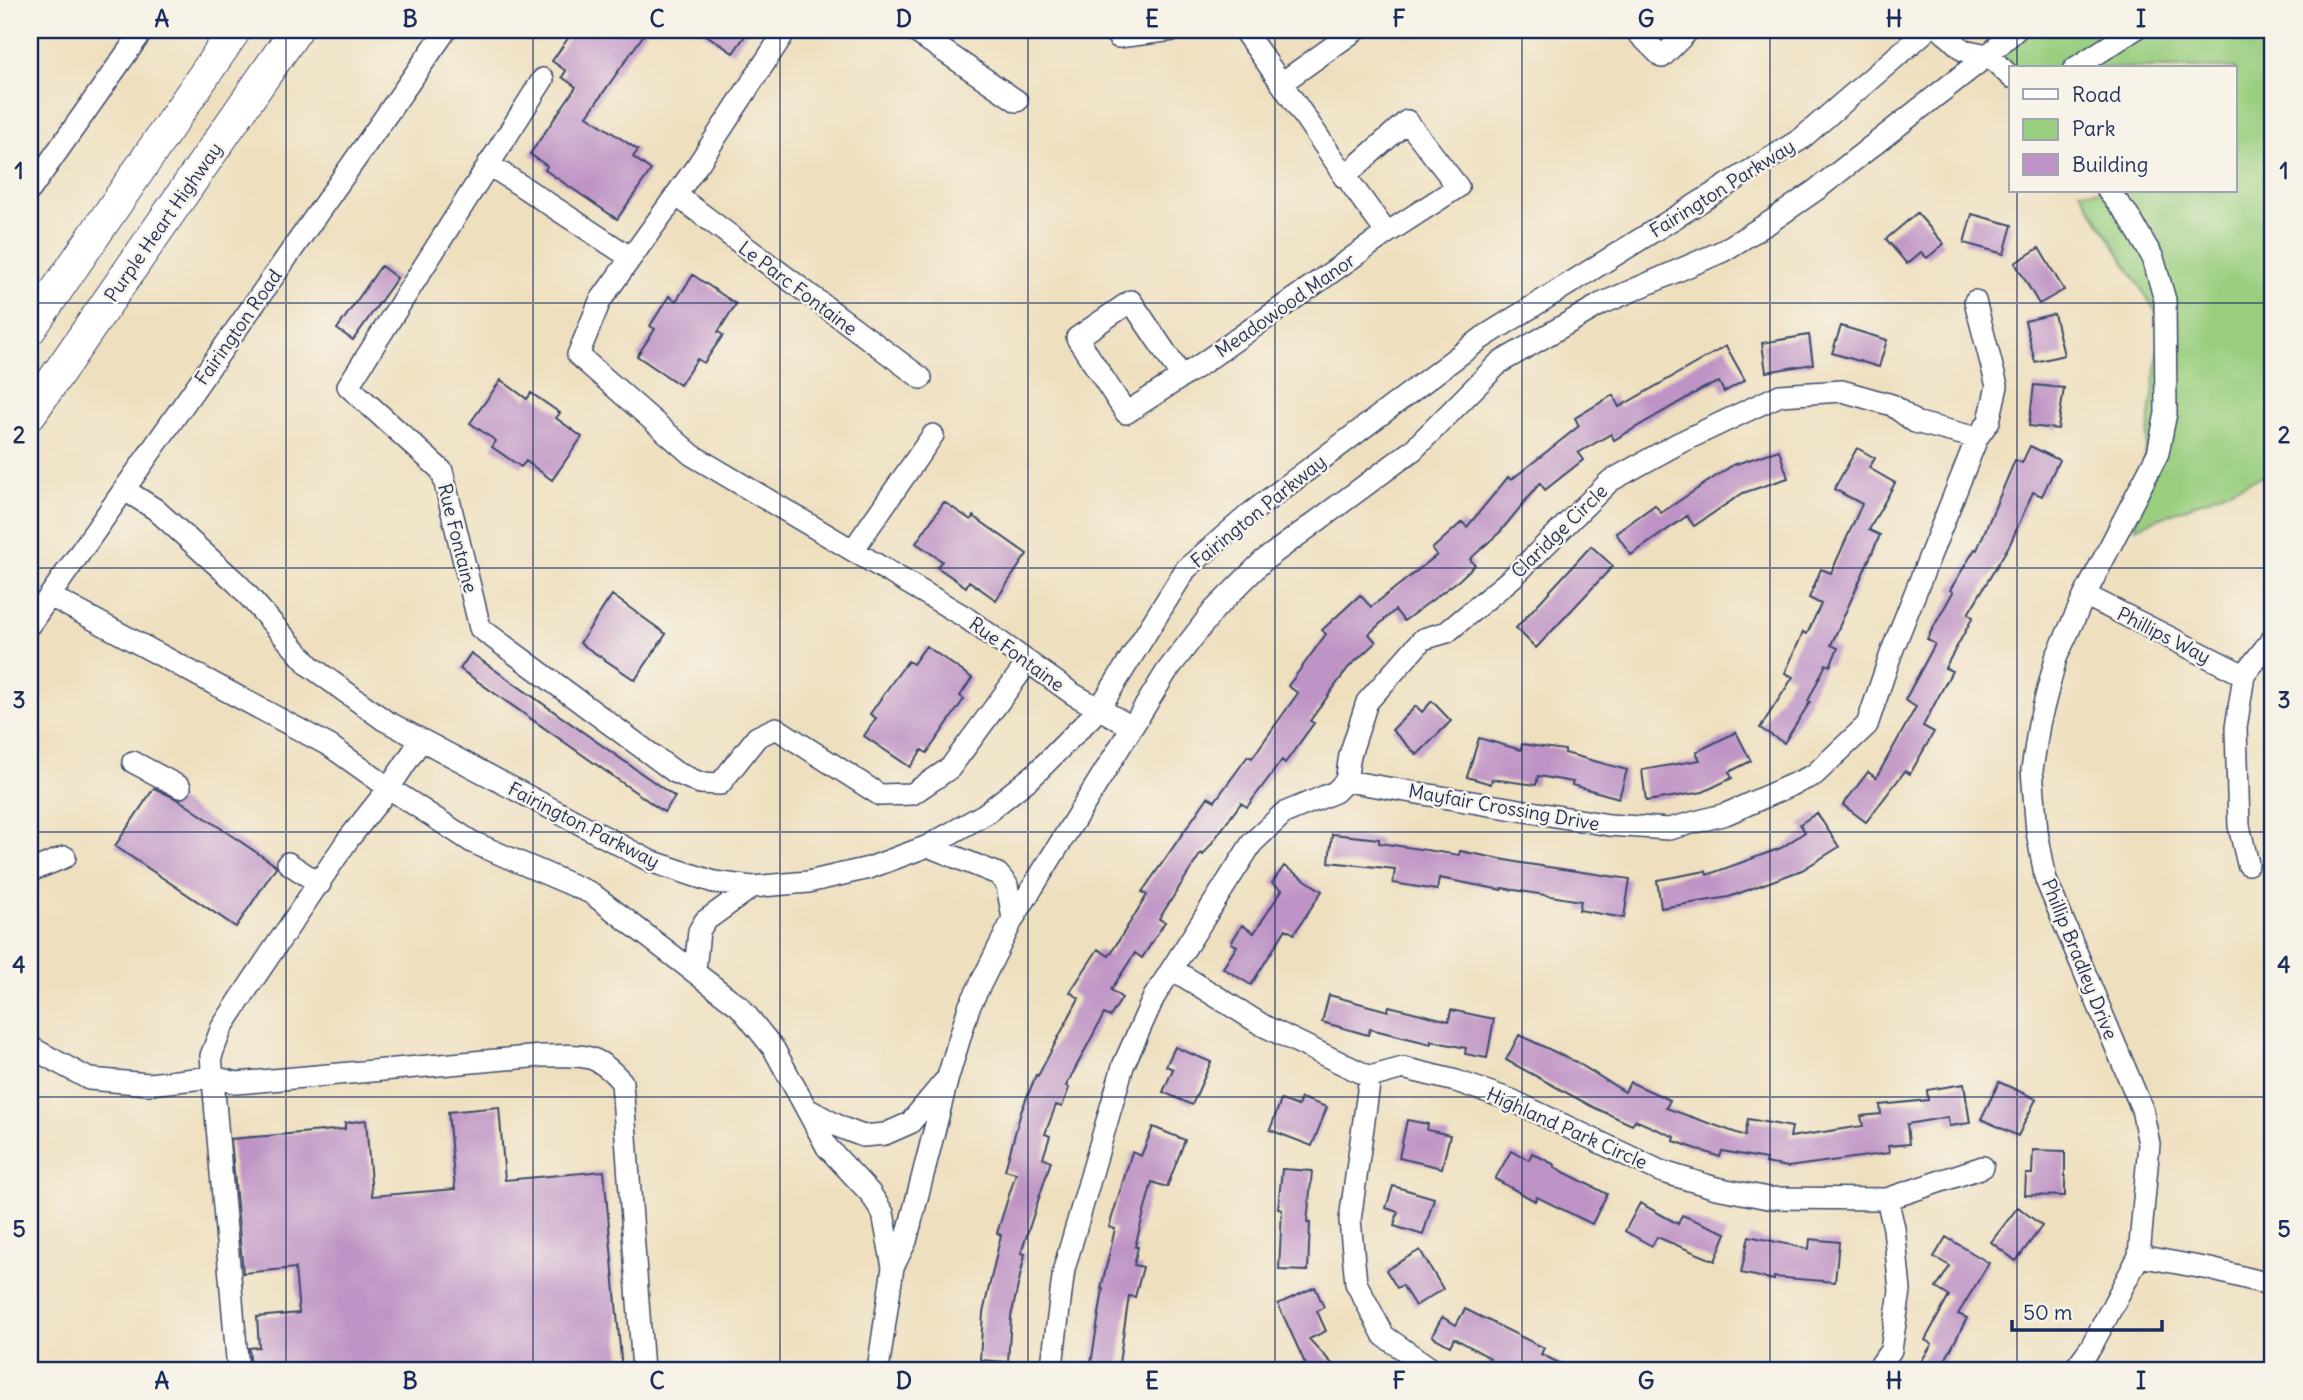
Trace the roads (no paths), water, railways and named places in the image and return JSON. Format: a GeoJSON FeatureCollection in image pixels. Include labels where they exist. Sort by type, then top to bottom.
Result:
{"type":"FeatureCollection","features":[{"type":"Feature","properties":{"kind":"highway"},"geometry":{"type":"LineString","coordinates":[[30,329],[235,30]]}},
{"type":"Feature","properties":{"kind":"highway","name":"Purple Heart Highway"},"geometry":{"type":"LineString","coordinates":[[30,414],[296,30]]}},
{"type":"Feature","properties":{"kind":"street"},"geometry":{"type":"LineString","coordinates":[[30,190],[143,30]]}},
{"type":"Feature","properties":{"kind":"street","name":"Fairington Road"},"geometry":{"type":"LineString","coordinates":[[30,624],[446,30]]}},
{"type":"Feature","properties":{"kind":"street","name":"Rue Fontaine"},"geometry":{"type":"LineString","coordinates":[[786,30],[676,195],[600,301],[578,355],[692,455],[965,617],[1073,694],[1132,727]]}},
{"type":"Feature","properties":{"kind":"street"},"geometry":{"type":"LineString","coordinates":[[913,30],[1017,101]]}},
{"type":"Feature","properties":{"kind":"street"},"geometry":{"type":"LineString","coordinates":[[1118,30],[1118,37],[1173,30]]}},
{"type":"Feature","properties":{"kind":"street"},"geometry":{"type":"LineString","coordinates":[[1243,30],[1283,82],[1344,177],[1387,233]]}},
{"type":"Feature","properties":{"kind":"street"},"geometry":{"type":"LineString","coordinates":[[1283,82],[1356,30]]}},
{"type":"Feature","properties":{"kind":"street"},"geometry":{"type":"LineString","coordinates":[[1635,30],[1662,57],[1689,30]]}},
{"type":"Feature","properties":{"kind":"street","name":"Fairington Parkway"},"geometry":{"type":"LineString","coordinates":[[125,490],[155,509],[238,584],[310,666],[384,720],[650,862],[714,882],[752,887],[808,882],[869,868],[928,846],[985,814],[1034,775],[1099,709],[1186,569],[1252,512],[1482,338],[1801,139],[1927,30]]}},
{"type":"Feature","properties":{"kind":"street"},"geometry":{"type":"LineString","coordinates":[[1942,30],[1963,50],[1989,55],[2009,75]]}},
{"type":"Feature","properties":{"kind":"street"},"geometry":{"type":"LineString","coordinates":[[1989,55],[1994,30]]}},
{"type":"Feature","properties":{"kind":"street"},"geometry":{"type":"LineString","coordinates":[[878,1370],[894,1267],[906,1241],[969,1007],[1013,919],[1167,671],[1214,610],[1264,561],[1413,450],[1499,363],[1601,304],[1723,251],[1770,222],[1816,190],[1989,55],[2016,30]]}},
{"type":"Feature","properties":{"kind":"street"},"geometry":{"type":"LineString","coordinates":[[2078,66],[2134,30]]}},
{"type":"Feature","properties":{"kind":"street"},"geometry":{"type":"LineString","coordinates":[[543,79],[488,164],[631,258]]}},
{"type":"Feature","properties":{"kind":"street","name":"Meadowood Manor"},"geometry":{"type":"LineString","coordinates":[[1182,377],[1131,302],[1077,338],[1126,413],[1182,377],[1387,233],[1458,187],[1407,121],[1344,177]]}},
{"type":"Feature","properties":{"kind":"street","name":"Rue Fontaine"},"geometry":{"type":"LineString","coordinates":[[488,164],[348,386],[442,471],[480,628],[675,772],[701,783],[720,784],[757,737],[776,729],[880,795],[912,794],[950,768],[1028,662]]}},
{"type":"Feature","properties":{"kind":"street","name":"Phillip Bradley Drive"},"geometry":{"type":"LineString","coordinates":[[2074,1370],[2091,1347],[2139,1256],[2150,1144],[2142,1110],[2046,880],[2037,832],[2032,770],[2039,724],[2056,658],[2085,595],[2158,453],[2166,413],[2165,300],[2153,258],[2128,215],[2109,192]]}},
{"type":"Feature","properties":{"kind":"street","name":"Le Parc Fontaine"},"geometry":{"type":"LineString","coordinates":[[676,195],[921,378]]}},
{"type":"Feature","properties":{"kind":"street","name":"Mayfair Crossing Drive"},"geometry":{"type":"LineString","coordinates":[[1346,781],[1609,825],[1670,829],[1726,814],[1814,775],[1867,725],[1892,651],[1977,438],[1989,421],[1997,386],[1975,301]]}},
{"type":"Feature","properties":{"kind":"street","name":"Claridge Circle"},"geometry":{"type":"LineString","coordinates":[[1346,781],[1350,755],[1367,702],[1423,639],[1447,632],[1503,585],[1610,481],[1679,443],[1780,395],[1842,391],[1892,405],[1915,422],[1977,438]]}},
{"type":"Feature","properties":{"kind":"street"},"geometry":{"type":"LineString","coordinates":[[852,550],[933,435]]}},
{"type":"Feature","properties":{"kind":"street","name":"Phillips Way"},"geometry":{"type":"LineString","coordinates":[[2085,595],[2244,675]]}},
{"type":"Feature","properties":{"kind":"street"},"geometry":{"type":"LineString","coordinates":[[51,596],[331,746],[472,842],[591,893],[695,970],[740,1007],[774,1049],[827,1147],[870,1193],[883,1213],[894,1267]]}},
{"type":"Feature","properties":{"kind":"street"},"geometry":{"type":"LineString","coordinates":[[2248,864],[2239,826],[2236,727],[2244,675],[2273,638]]}},
{"type":"Feature","properties":{"kind":"street"},"geometry":{"type":"LineString","coordinates":[[238,1370],[211,1056],[222,1027],[347,841],[389,788],[421,740]]}},
{"type":"Feature","properties":{"kind":"street"},"geometry":{"type":"LineString","coordinates":[[133,762],[180,787]]}},
{"type":"Feature","properties":{"kind":"street"},"geometry":{"type":"LineString","coordinates":[[1054,1370],[1053,1357],[1063,1269],[1123,1066],[1154,997],[1252,843],[1284,813],[1335,792],[1346,781]]}},
{"type":"Feature","properties":{"kind":"street"},"geometry":{"type":"LineString","coordinates":[[928,846],[998,874],[1007,885],[1013,919]]}},
{"type":"Feature","properties":{"kind":"street"},"geometry":{"type":"LineString","coordinates":[[30,871],[65,857]]}},
{"type":"Feature","properties":{"kind":"street"},"geometry":{"type":"LineString","coordinates":[[288,863],[320,884]]}},
{"type":"Feature","properties":{"kind":"street"},"geometry":{"type":"LineString","coordinates":[[695,970],[699,931],[705,921],[752,887]]}},
{"type":"Feature","properties":{"kind":"street"},"geometry":{"type":"LineString","coordinates":[[1172,969],[1264,1026],[1370,1077],[1350,1220],[1356,1283],[1384,1336],[1433,1370]]}},
{"type":"Feature","properties":{"kind":"street"},"geometry":{"type":"LineString","coordinates":[[30,1047],[89,1079],[149,1084],[213,1077],[237,1083],[541,1056],[587,1056],[607,1066],[622,1082],[643,1370]]}},
{"type":"Feature","properties":{"kind":"street","name":"Highland Park Circle"},"geometry":{"type":"LineString","coordinates":[[1370,1077],[1404,1068],[1456,1081],[1511,1100],[1660,1171],[1716,1188],[1769,1199],[1886,1199],[1983,1167]]}},
{"type":"Feature","properties":{"kind":"street"},"geometry":{"type":"LineString","coordinates":[[809,1110],[863,1136],[885,1134],[909,1123],[948,1077]]}},
{"type":"Feature","properties":{"kind":"street"},"geometry":{"type":"LineString","coordinates":[[1877,1370],[1891,1350],[1900,1291],[1894,1228],[1886,1199]]}},
{"type":"Feature","properties":{"kind":"street"},"geometry":{"type":"LineString","coordinates":[[2139,1256],[2210,1269],[2273,1285]]}}]}
